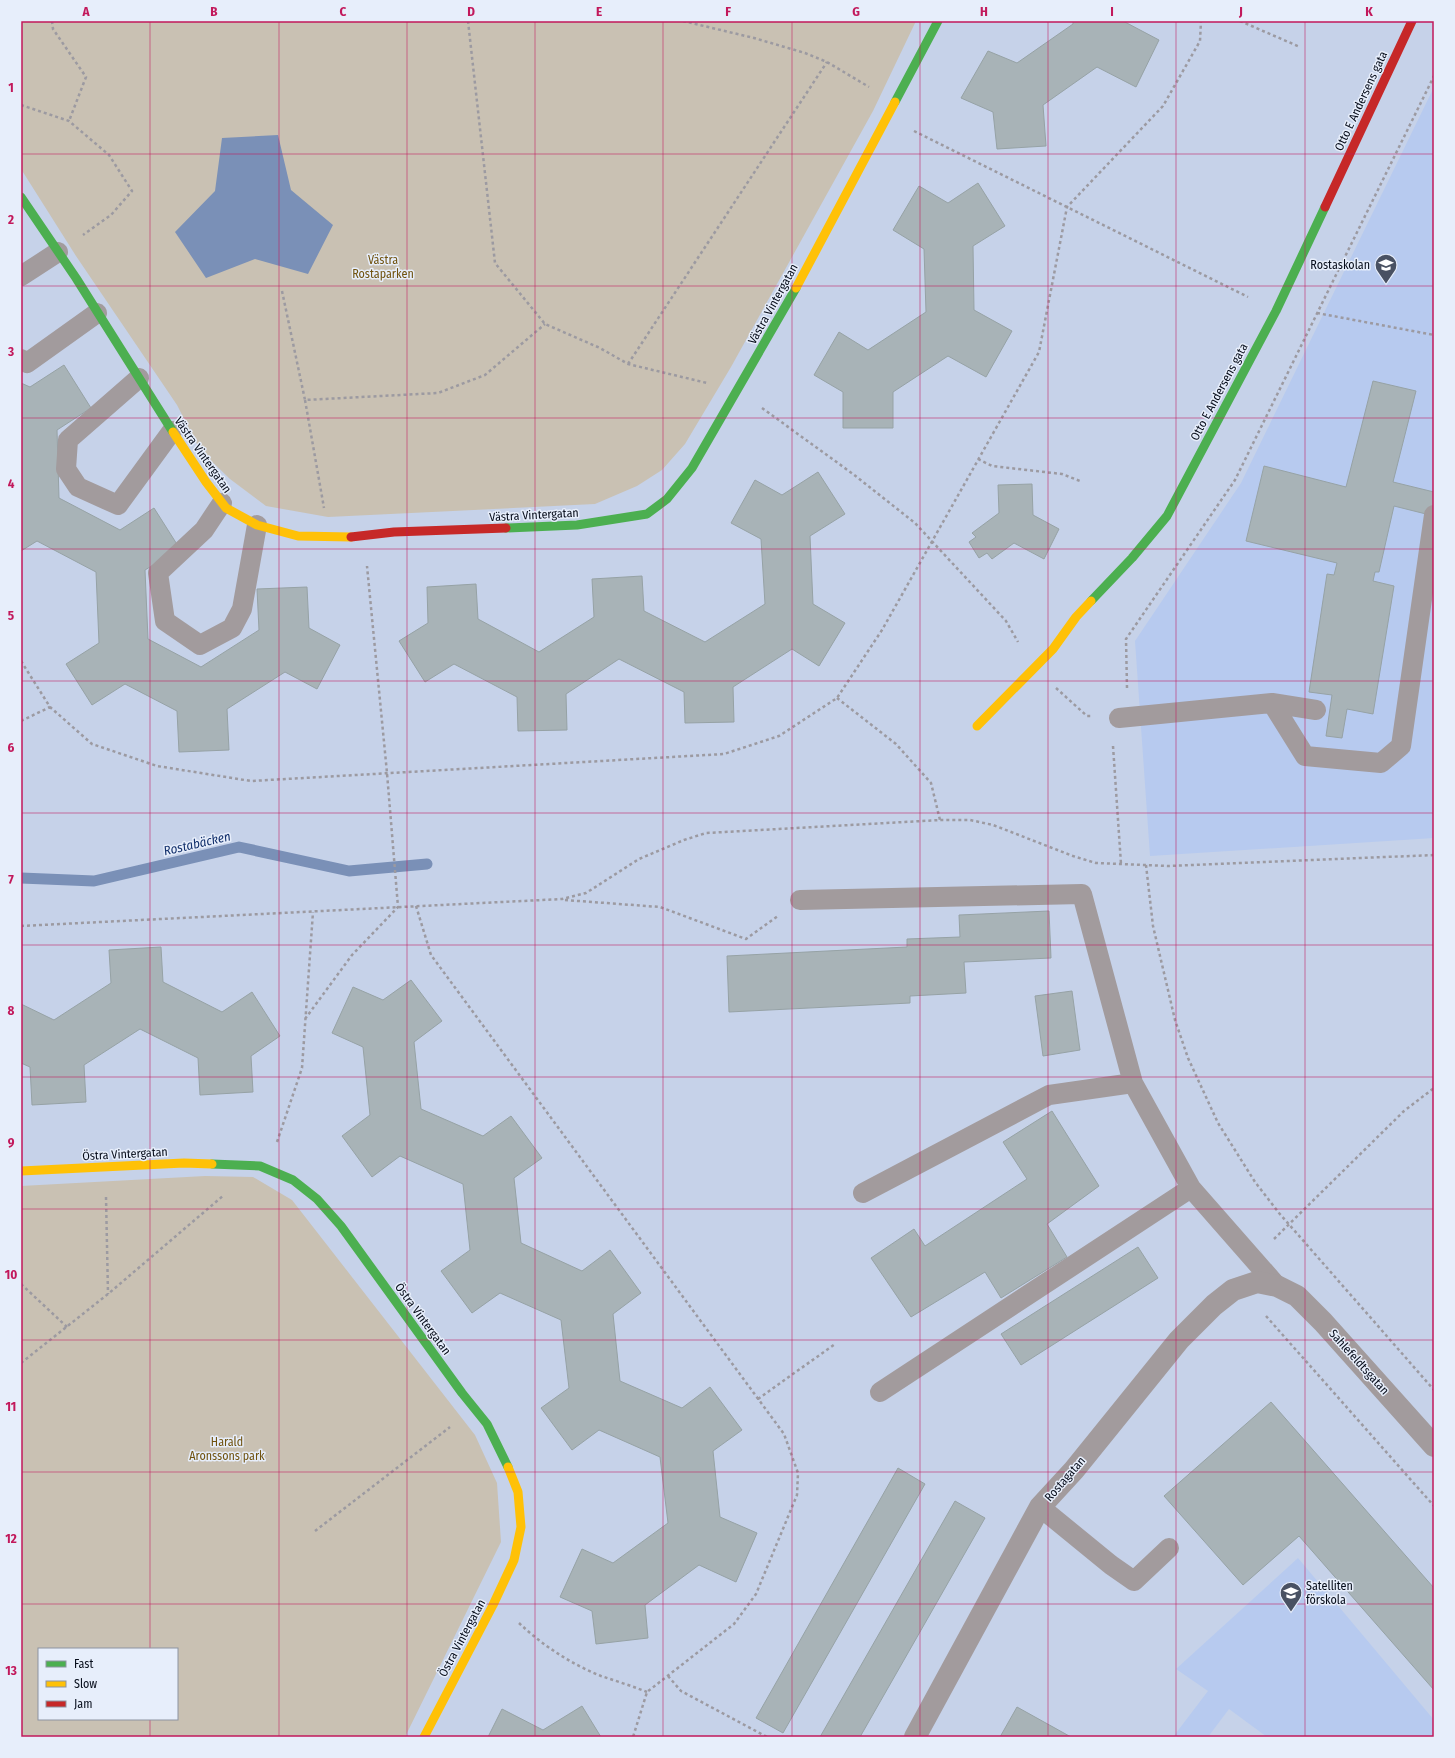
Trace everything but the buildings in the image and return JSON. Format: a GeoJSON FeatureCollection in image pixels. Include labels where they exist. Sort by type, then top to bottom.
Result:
{"type":"FeatureCollection","features":[{"type":"Feature","properties":{"kind":"street","name":"Västra Vintergatan"},"geometry":{"type":"LineString","coordinates":[[21,197],[58,252],[172,431],[222,503],[226,508],[256,525],[298,536],[329,538],[364,536],[394,532],[577,526],[647,514],[667,499],[692,468],[738,391],[813,258],[938,21]]}},
{"type":"Feature","properties":{"kind":"street","name":"Otto E Andersens gata"},"geometry":{"type":"LineString","coordinates":[[977,726],[1053,649],[1076,616],[1132,558],[1166,516],[1276,311],[1412,21]]}},
{"type":"Feature","properties":{"kind":"street","name":"Östra Vintergatan"},"geometry":{"type":"LineString","coordinates":[[21,1171],[184,1163],[260,1166],[293,1180],[317,1199],[341,1226],[487,1424],[506,1462],[518,1492],[521,1527],[514,1560],[493,1605],[424,1737]]}},
{"type":"Feature","properties":{"kind":"street","name":"Rostagatan"},"geometry":{"type":"LineString","coordinates":[[915,1737],[1040,1508],[1074,1470],[1179,1340],[1214,1304],[1233,1290],[1257,1282],[1277,1286]]}},
{"type":"Feature","properties":{"kind":"street","name":"Sahlefeldtsgatan"},"geometry":{"type":"LineString","coordinates":[[1277,1286],[1297,1296],[1323,1322],[1434,1446]]}},
{"type":"Feature","properties":{"kind":"lane"},"geometry":{"type":"LineString","coordinates":[[21,276],[58,252]]}},
{"type":"Feature","properties":{"kind":"lane"},"geometry":{"type":"LineString","coordinates":[[21,360],[27,363],[97,313]]}},
{"type":"Feature","properties":{"kind":"lane"},"geometry":{"type":"LineString","coordinates":[[138,378],[68,440],[66,469],[78,488],[118,505],[172,431]]}},
{"type":"Feature","properties":{"kind":"lane"},"geometry":{"type":"LineString","coordinates":[[222,503],[204,530],[158,573],[165,621],[200,645],[232,628],[242,609],[256,525]]}},
{"type":"Feature","properties":{"kind":"lane"},"geometry":{"type":"LineString","coordinates":[[1272,703],[1305,756],[1381,763],[1401,746],[1434,516]]}},
{"type":"Feature","properties":{"kind":"lane"},"geometry":{"type":"LineString","coordinates":[[1119,718],[1272,703],[1316,710]]}},
{"type":"Feature","properties":{"kind":"lane"},"geometry":{"type":"LineString","coordinates":[[800,900],[1082,894],[1133,1083],[1191,1188],[1277,1286]]}},
{"type":"Feature","properties":{"kind":"lane"},"geometry":{"type":"LineString","coordinates":[[863,1193],[1049,1095],[1133,1083]]}},
{"type":"Feature","properties":{"kind":"lane"},"geometry":{"type":"LineString","coordinates":[[880,1392],[1191,1188]]}},
{"type":"Feature","properties":{"kind":"lane"},"geometry":{"type":"LineString","coordinates":[[1040,1508],[1111,1565],[1134,1580],[1169,1548]]}},
{"type":"Feature","properties":{"kind":"path"},"geometry":{"type":"LineString","coordinates":[[52,21],[53,29],[86,77],[69,121]]}},
{"type":"Feature","properties":{"kind":"path"},"geometry":{"type":"LineString","coordinates":[[468,21],[495,263],[545,324],[600,348],[628,364],[738,391],[853,474],[915,523],[931,542],[1006,621],[1034,668],[1087,716],[1119,718]]}},
{"type":"Feature","properties":{"kind":"path"},"geometry":{"type":"LineString","coordinates":[[682,21],[754,38],[805,53],[827,62],[859,82],[897,101]]}},
{"type":"Feature","properties":{"kind":"path"},"geometry":{"type":"LineString","coordinates":[[21,661],[50,707],[92,744],[157,766],[251,780],[724,754],[778,736],[837,698],[882,630],[1039,352],[1067,207],[1163,106],[1200,41],[1201,21]]}},
{"type":"Feature","properties":{"kind":"path"},"geometry":{"type":"LineString","coordinates":[[1240,21],[1300,47]]}},
{"type":"Feature","properties":{"kind":"path"},"geometry":{"type":"LineString","coordinates":[[628,364],[827,62]]}},
{"type":"Feature","properties":{"kind":"path"},"geometry":{"type":"LineString","coordinates":[[1121,864],[1112,740],[1127,695],[1126,639],[1235,480],[1434,76]]}},
{"type":"Feature","properties":{"kind":"path"},"geometry":{"type":"LineString","coordinates":[[21,105],[69,121],[109,155],[132,191],[111,215],[58,252]]}},
{"type":"Feature","properties":{"kind":"path"},"geometry":{"type":"LineString","coordinates":[[888,118],[1276,311],[1310,326]]}},
{"type":"Feature","properties":{"kind":"path"},"geometry":{"type":"LineString","coordinates":[[282,291],[305,400],[329,538]]}},
{"type":"Feature","properties":{"kind":"path"},"geometry":{"type":"LineString","coordinates":[[1317,313],[1434,335]]}},
{"type":"Feature","properties":{"kind":"path"},"geometry":{"type":"LineString","coordinates":[[305,400],[438,393],[485,375],[545,324]]}},
{"type":"Feature","properties":{"kind":"path"},"geometry":{"type":"LineString","coordinates":[[978,459],[992,466],[1062,474],[1080,481]]}},
{"type":"Feature","properties":{"kind":"path"},"geometry":{"type":"LineString","coordinates":[[305,1019],[352,955],[398,907],[387,773],[364,536]]}},
{"type":"Feature","properties":{"kind":"path"},"geometry":{"type":"LineString","coordinates":[[837,698],[896,744],[932,783],[940,820]]}},
{"type":"Feature","properties":{"kind":"path"},"geometry":{"type":"LineString","coordinates":[[21,721],[50,707]]}},
{"type":"Feature","properties":{"kind":"path"},"geometry":{"type":"LineString","coordinates":[[562,900],[586,893],[639,859],[684,840],[706,833],[940,820],[970,820],[993,825],[1073,856],[1096,863],[1146,865],[1218,864],[1434,855]]}},
{"type":"Feature","properties":{"kind":"path"},"geometry":{"type":"LineString","coordinates":[[1146,865],[1153,926],[1175,1020],[1188,1058],[1218,1122],[1255,1182],[1289,1224],[1434,1390]]}},
{"type":"Feature","properties":{"kind":"path"},"geometry":{"type":"LineString","coordinates":[[21,926],[562,900],[660,906],[746,939],[800,900]]}},
{"type":"Feature","properties":{"kind":"path"},"geometry":{"type":"LineString","coordinates":[[416,906],[431,955],[784,1434],[798,1472],[797,1495],[756,1594],[734,1624],[647,1692],[633,1737]]}},
{"type":"Feature","properties":{"kind":"path"},"geometry":{"type":"LineString","coordinates":[[268,1170],[302,1068],[313,912]]}},
{"type":"Feature","properties":{"kind":"path"},"geometry":{"type":"LineString","coordinates":[[1254,1259],[1404,1111],[1434,1088]]}},
{"type":"Feature","properties":{"kind":"path"},"geometry":{"type":"LineString","coordinates":[[21,1363],[108,1294],[180,1233],[239,1181],[247,1166]]}},
{"type":"Feature","properties":{"kind":"path"},"geometry":{"type":"LineString","coordinates":[[106,1167],[108,1294]]}},
{"type":"Feature","properties":{"kind":"path"},"geometry":{"type":"LineString","coordinates":[[21,1284],[67,1327]]}},
{"type":"Feature","properties":{"kind":"path"},"geometry":{"type":"LineString","coordinates":[[1240,1287],[1434,1506]]}},
{"type":"Feature","properties":{"kind":"path"},"geometry":{"type":"LineString","coordinates":[[758,1399],[835,1344]]}},
{"type":"Feature","properties":{"kind":"path"},"geometry":{"type":"LineString","coordinates":[[315,1531],[474,1408]]}},
{"type":"Feature","properties":{"kind":"path"},"geometry":{"type":"LineString","coordinates":[[493,1605],[510,1615],[528,1632],[564,1658],[601,1676],[622,1682],[647,1692]]}},
{"type":"Feature","properties":{"kind":"path"},"geometry":{"type":"LineString","coordinates":[[668,1676],[681,1691],[767,1737]]}},
{"type":"Feature","properties":{"kind":"shaded area","name":"Rostaskolan"},"geometry":{"type":"Polygon","coordinates":[[[1434,87],[1434,838],[1150,856],[1135,641],[1241,483],[1434,87]]]}},
{"type":"Feature","properties":{"kind":"shaded area"},"geometry":{"type":"Polygon","coordinates":[[[278,135],[291,190],[333,225],[308,274],[255,259],[206,278],[175,232],[215,191],[222,138],[278,135]]]}},
{"type":"Feature","properties":{"kind":"shaded area","name":"Satelliten förskola"},"geometry":{"type":"Polygon","coordinates":[[[1298,1558],[1434,1720],[1434,1737],[1267,1737],[1229,1709],[1208,1737],[1173,1737],[1208,1691],[1176,1669],[1298,1558]]]}},
{"type":"Feature","properties":{"kind":"green space","name":"Västra Rostaparken"},"geometry":{"type":"Polygon","coordinates":[[[21,21],[916,21],[873,111],[731,367],[685,444],[662,470],[637,486],[595,504],[328,517],[266,506],[230,479],[200,450],[177,405],[76,256],[21,169],[21,21]]]}},
{"type":"Feature","properties":{"kind":"green space","name":"Harald Aronssons park"},"geometry":{"type":"Polygon","coordinates":[[[205,1176],[253,1177],[292,1200],[475,1435],[497,1483],[501,1542],[405,1737],[21,1737],[21,1186],[205,1176]]]}},
{"type":"Feature","properties":{"kind":"waterway","name":"Rostabäcken"},"geometry":{"type":"LineString","coordinates":[[21,878],[94,881],[239,847],[349,871],[427,864]]}},
{"type":"Feature","properties":{"kind":"traffic: fast"},"geometry":{"type":"LineString","coordinates":[[895,102],[938,21]]}},
{"type":"Feature","properties":{"kind":"traffic: fast"},"geometry":{"type":"LineString","coordinates":[[21,197],[76,278],[173,432]]}},
{"type":"Feature","properties":{"kind":"traffic: fast"},"geometry":{"type":"LineString","coordinates":[[1091,601],[1132,558],[1167,516],[1276,311],[1325,207]]}},
{"type":"Feature","properties":{"kind":"traffic: fast"},"geometry":{"type":"LineString","coordinates":[[506,528],[577,525],[647,514],[667,499],[692,468],[796,288]]}},
{"type":"Feature","properties":{"kind":"traffic: fast"},"geometry":{"type":"LineString","coordinates":[[212,1164],[260,1166],[293,1180],[317,1199],[341,1226],[462,1393],[487,1424],[508,1467]]}},
{"type":"Feature","properties":{"kind":"traffic: slow"},"geometry":{"type":"LineString","coordinates":[[796,288],[895,102]]}},
{"type":"Feature","properties":{"kind":"traffic: slow"},"geometry":{"type":"LineString","coordinates":[[173,432],[206,482],[226,508],[257,525],[298,536],[351,537]]}},
{"type":"Feature","properties":{"kind":"traffic: slow"},"geometry":{"type":"LineString","coordinates":[[977,726],[1053,649],[1076,617],[1091,601]]}},
{"type":"Feature","properties":{"kind":"traffic: slow"},"geometry":{"type":"LineString","coordinates":[[21,1171],[184,1163],[212,1164]]}},
{"type":"Feature","properties":{"kind":"traffic: slow"},"geometry":{"type":"LineString","coordinates":[[424,1737],[493,1605],[514,1560],[521,1527],[518,1492],[508,1467]]}},
{"type":"Feature","properties":{"kind":"traffic: jam"},"geometry":{"type":"LineString","coordinates":[[1325,207],[1412,21]]}},
{"type":"Feature","properties":{"kind":"traffic: jam"},"geometry":{"type":"LineString","coordinates":[[351,537],[394,532],[506,528]]}},
{"type":"Feature","properties":{"kind":"place","name":"Rostaskolan"},"geometry":{"type":"Point","coordinates":[1386,284]}},
{"type":"Feature","properties":{"kind":"place","name":"Satelliten förskola"},"geometry":{"type":"Point","coordinates":[1291,1612]}}]}
